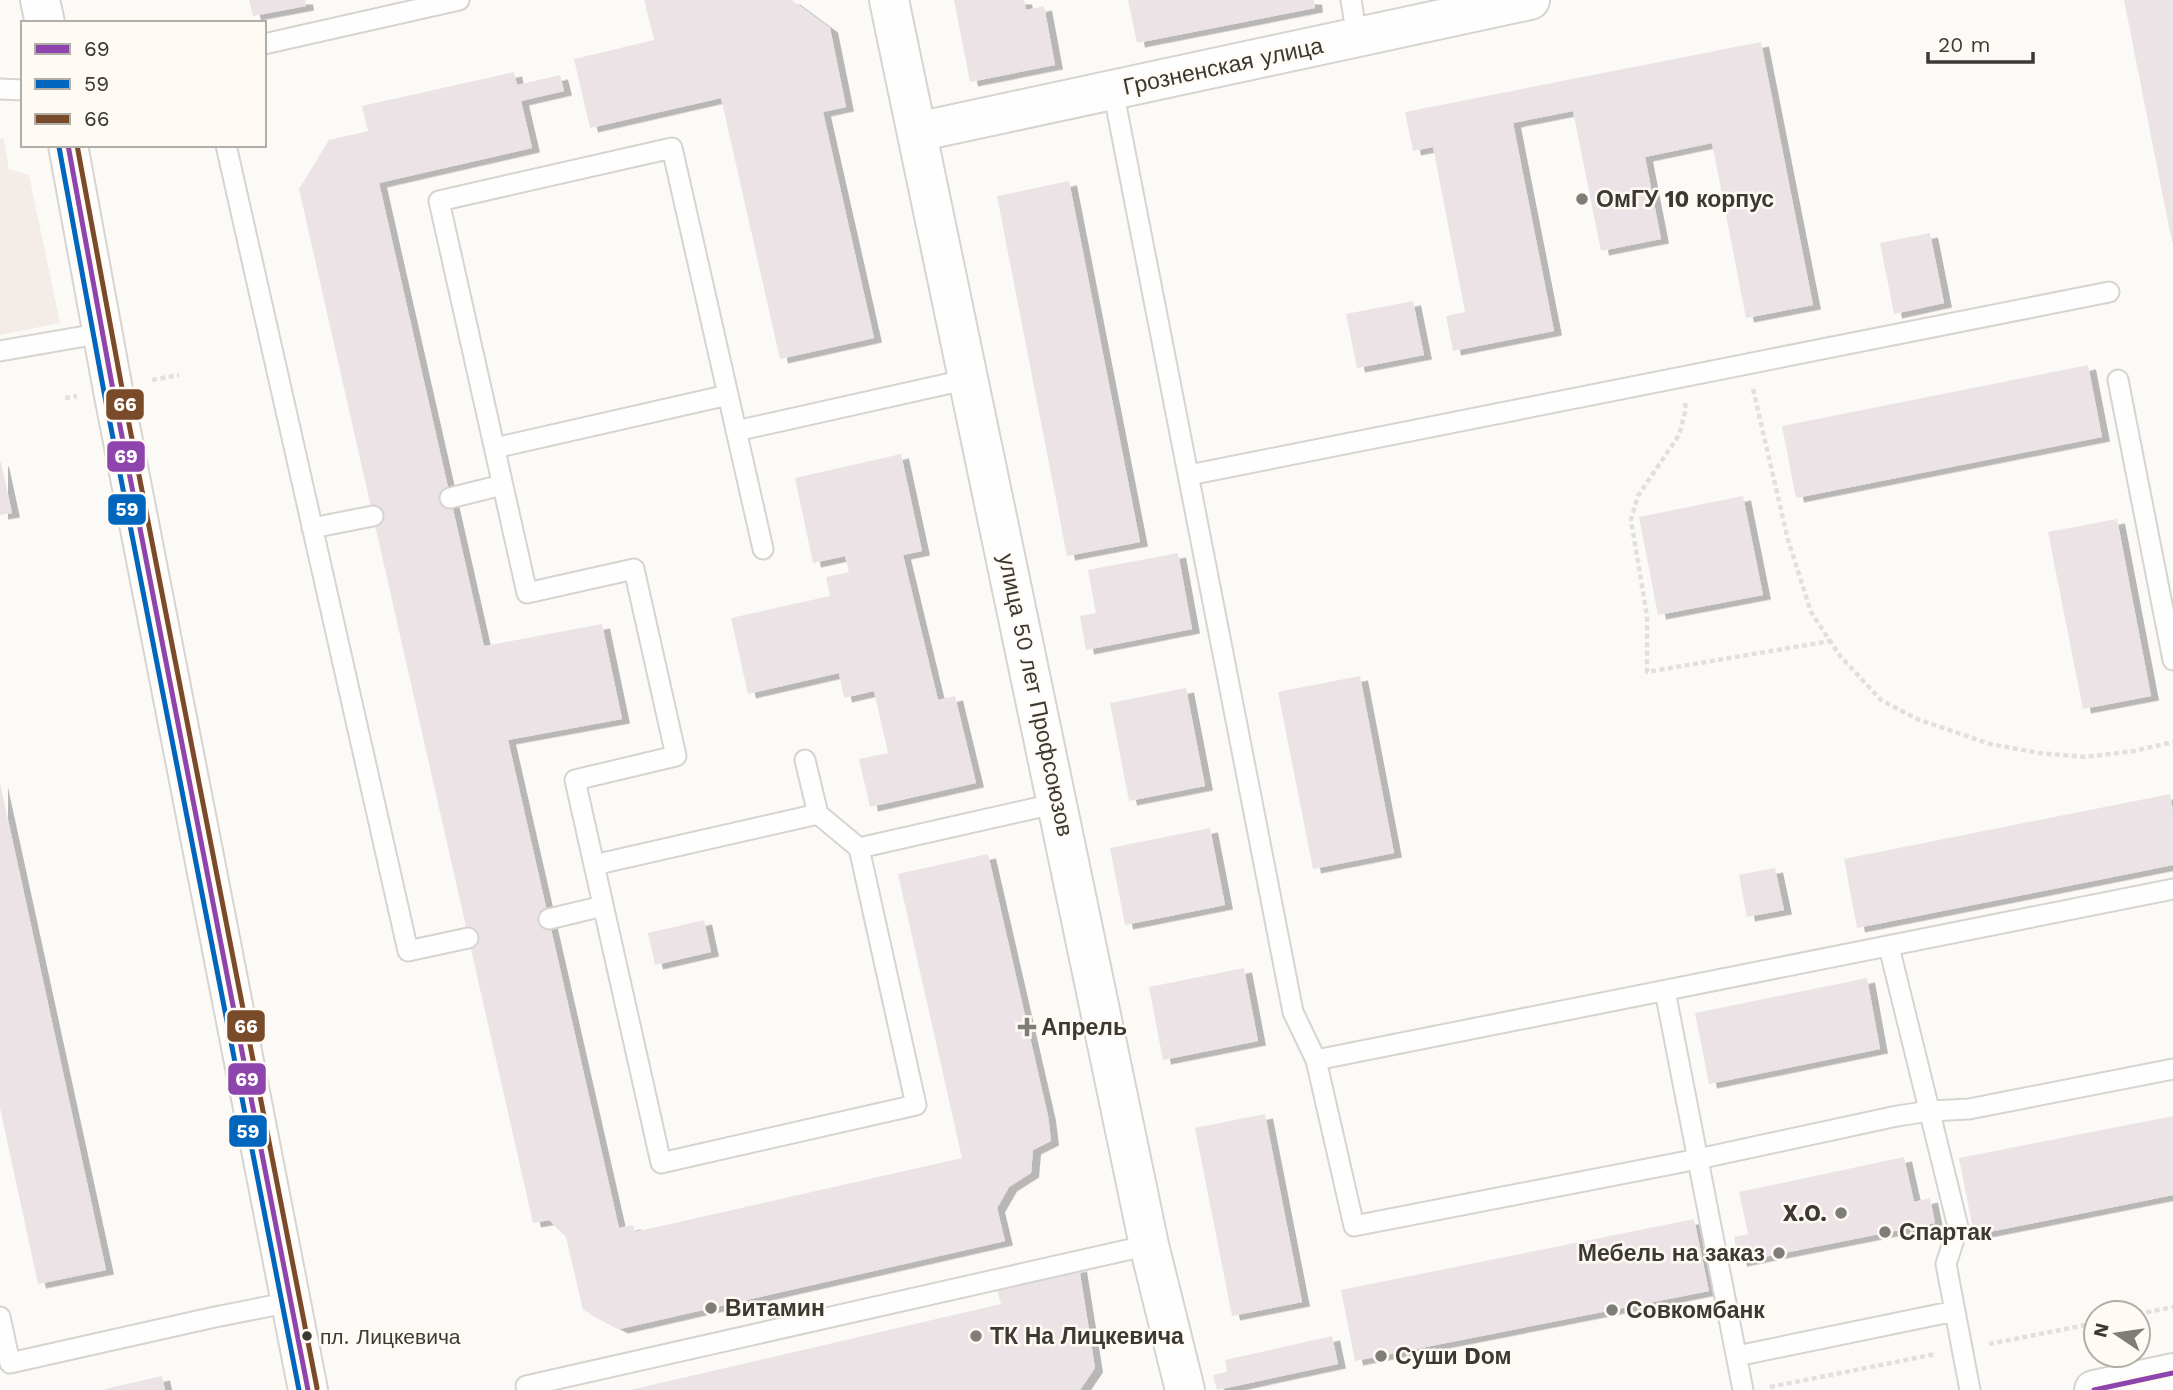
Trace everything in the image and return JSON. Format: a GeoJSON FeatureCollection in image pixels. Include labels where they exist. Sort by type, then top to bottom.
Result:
{"type":"FeatureCollection","features":[{"type":"Feature","properties":{"kind":"street"},"geometry":{"type":"LineString","coordinates":[[40,0],[45,21]]}},
{"type":"Feature","properties":{"kind":"street","name":"улица 50 лет Профсоюзов"},"geometry":{"type":"LineString","coordinates":[[889,0],[1149,1245],[1185,1390]]}},
{"type":"Feature","properties":{"kind":"street","name":"Грозненская улица"},"geometry":{"type":"LineString","coordinates":[[917,132],[1530,0]]}},
{"type":"Feature","properties":{"kind":"street"},"geometry":{"type":"LineString","coordinates":[[68,147],[308,1390]]}},
{"type":"Feature","properties":{"kind":"street"},"geometry":{"type":"LineString","coordinates":[[2094,1390],[2173,1373]]}},
{"type":"Feature","properties":{"kind":"lane"},"geometry":{"type":"LineString","coordinates":[[266,44],[459,0]]}},
{"type":"Feature","properties":{"kind":"lane"},"geometry":{"type":"LineString","coordinates":[[1351,0],[1357,37]]}},
{"type":"Feature","properties":{"kind":"lane"},"geometry":{"type":"LineString","coordinates":[[0,89],[21,90]]}},
{"type":"Feature","properties":{"kind":"lane"},"geometry":{"type":"LineString","coordinates":[[1113,90],[1293,1012],[1316,1060],[1354,1226],[1698,1159],[1897,1116],[1969,1109],[2173,1069]]}},
{"type":"Feature","properties":{"kind":"lane"},"geometry":{"type":"LineString","coordinates":[[226,147],[408,951],[468,938]]}},
{"type":"Feature","properties":{"kind":"lane"},"geometry":{"type":"LineString","coordinates":[[763,549],[672,148],[439,201],[527,593],[634,569],[676,757],[575,780],[661,1163],[916,1105],[859,848],[818,814],[805,760]]}},
{"type":"Feature","properties":{"kind":"lane"},"geometry":{"type":"LineString","coordinates":[[1189,475],[2109,292]]}},
{"type":"Feature","properties":{"kind":"lane"},"geometry":{"type":"LineString","coordinates":[[0,351],[103,332]]}},
{"type":"Feature","properties":{"kind":"lane"},"geometry":{"type":"LineString","coordinates":[[736,432],[969,379]]}},
{"type":"Feature","properties":{"kind":"lane"},"geometry":{"type":"LineString","coordinates":[[2118,380],[2173,660]]}},
{"type":"Feature","properties":{"kind":"lane"},"geometry":{"type":"LineString","coordinates":[[495,448],[728,395]]}},
{"type":"Feature","properties":{"kind":"lane"},"geometry":{"type":"LineString","coordinates":[[450,498],[502,485]]}},
{"type":"Feature","properties":{"kind":"lane"},"geometry":{"type":"LineString","coordinates":[[312,528],[373,516]]}},
{"type":"Feature","properties":{"kind":"lane"},"geometry":{"type":"LineString","coordinates":[[859,848],[1058,803]]}},
{"type":"Feature","properties":{"kind":"lane"},"geometry":{"type":"LineString","coordinates":[[594,865],[818,814]]}},
{"type":"Feature","properties":{"kind":"lane"},"geometry":{"type":"LineString","coordinates":[[1316,1060],[2173,890]]}},
{"type":"Feature","properties":{"kind":"lane"},"geometry":{"type":"LineString","coordinates":[[549,919],[603,906]]}},
{"type":"Feature","properties":{"kind":"lane"},"geometry":{"type":"LineString","coordinates":[[1889,947],[1958,1227],[1946,1264],[1970,1390]]}},
{"type":"Feature","properties":{"kind":"lane"},"geometry":{"type":"LineString","coordinates":[[1665,991],[1743,1390]]}},
{"type":"Feature","properties":{"kind":"lane"},"geometry":{"type":"LineString","coordinates":[[526,1386],[1149,1245]]}},
{"type":"Feature","properties":{"kind":"lane"},"geometry":{"type":"LineString","coordinates":[[0,1317],[10,1363],[291,1302]]}},
{"type":"Feature","properties":{"kind":"lane"},"geometry":{"type":"LineString","coordinates":[[1737,1356],[1955,1311]]}},
{"type":"Feature","properties":{"kind":"path"},"geometry":{"type":"LineString","coordinates":[[1748,364],[1761,431],[1788,540],[1811,612],[1840,656],[1881,700],[1917,719],[1990,744],[2039,753],[2085,757],[2134,751],[2173,742]]}},
{"type":"Feature","properties":{"kind":"path"},"geometry":{"type":"LineString","coordinates":[[152,380],[179,375]]}},
{"type":"Feature","properties":{"kind":"path"},"geometry":{"type":"LineString","coordinates":[[1681,377],[1686,408],[1679,435],[1637,496],[1631,520],[1647,616],[1647,672],[1830,641]]}},
{"type":"Feature","properties":{"kind":"path"},"geometry":{"type":"LineString","coordinates":[[2152,1311],[2173,1307]]}},
{"type":"Feature","properties":{"kind":"path"},"geometry":{"type":"LineString","coordinates":[[1768,1387],[2082,1325]]}},
{"type":"Feature","properties":{"kind":"shaded area"},"geometry":{"type":"Polygon","coordinates":[[[0,139],[4,139],[9,169],[29,175],[60,323],[0,335],[0,139]]]}},
{"type":"Feature","properties":{"kind":"building"},"geometry":{"type":"Polygon","coordinates":[[[249,0],[305,0],[306,6],[253,16],[249,0]]]}},
{"type":"Feature","properties":{"kind":"building"},"geometry":{"type":"Polygon","coordinates":[[[644,0],[792,0],[830,28],[846,107],[823,112],[874,338],[780,359],[721,98],[590,128],[574,59],[654,40],[644,0]]]}},
{"type":"Feature","properties":{"kind":"building"},"geometry":{"type":"Polygon","coordinates":[[[954,0],[1024,0],[1026,10],[1044,6],[1055,65],[970,82],[954,0]]]}},
{"type":"Feature","properties":{"kind":"building"},"geometry":{"type":"Polygon","coordinates":[[[1128,0],[1314,0],[1315,8],[1137,43],[1128,0]]]}},
{"type":"Feature","properties":{"kind":"building"},"geometry":{"type":"Polygon","coordinates":[[[2124,0],[2173,0],[2173,242],[2172,242],[2124,0]]]}},
{"type":"Feature","properties":{"kind":"building"},"geometry":{"type":"Polygon","coordinates":[[[1761,42],[1813,305],[1746,318],[1712,143],[1645,157],[1661,239],[1601,251],[1573,111],[1513,123],[1554,331],[1453,351],[1446,316],[1465,312],[1433,147],[1413,151],[1405,112],[1761,42]]]}},
{"type":"Feature","properties":{"kind":"building"},"geometry":{"type":"Polygon","coordinates":[[[514,72],[517,85],[560,75],[564,91],[521,101],[532,148],[379,183],[484,646],[602,624],[622,719],[508,740],[619,1228],[633,1225],[635,1232],[962,1158],[898,874],[988,854],[1048,1116],[1051,1141],[1033,1150],[1031,1173],[1009,1187],[997,1208],[1005,1241],[620,1329],[583,1310],[566,1237],[549,1220],[533,1223],[299,189],[329,140],[368,131],[362,106],[514,72]]]}},
{"type":"Feature","properties":{"kind":"building"},"geometry":{"type":"Polygon","coordinates":[[[1069,181],[1140,542],[1067,556],[997,196],[1069,181]]]}},
{"type":"Feature","properties":{"kind":"building"},"geometry":{"type":"Polygon","coordinates":[[[1930,233],[1944,303],[1894,314],[1880,243],[1930,233]]]}},
{"type":"Feature","properties":{"kind":"building"},"geometry":{"type":"Polygon","coordinates":[[[1413,301],[1424,355],[1357,368],[1346,314],[1413,301]]]}},
{"type":"Feature","properties":{"kind":"building"},"geometry":{"type":"Polygon","coordinates":[[[2088,365],[2102,437],[1796,498],[1782,426],[2088,365]]]}},
{"type":"Feature","properties":{"kind":"building"},"geometry":{"type":"Polygon","coordinates":[[[901,454],[922,551],[903,555],[938,700],[955,696],[976,783],[870,807],[859,759],[888,753],[874,691],[844,698],[839,673],[748,694],[731,618],[830,596],[826,577],[849,572],[845,556],[813,563],[795,478],[901,454]]]}},
{"type":"Feature","properties":{"kind":"building"},"geometry":{"type":"Polygon","coordinates":[[[0,463],[12,513],[0,515],[0,463]]]}},
{"type":"Feature","properties":{"kind":"building"},"geometry":{"type":"Polygon","coordinates":[[[1743,496],[1763,595],[1658,615],[1639,517],[1743,496]]]}},
{"type":"Feature","properties":{"kind":"building"},"geometry":{"type":"Polygon","coordinates":[[[2117,519],[2151,696],[2083,709],[2048,532],[2117,519]]]}},
{"type":"Feature","properties":{"kind":"building"},"geometry":{"type":"Polygon","coordinates":[[[1178,553],[1192,629],[1086,650],[1080,616],[1096,613],[1088,570],[1178,553]]]}},
{"type":"Feature","properties":{"kind":"building"},"geometry":{"type":"Polygon","coordinates":[[[1360,676],[1394,853],[1313,869],[1278,692],[1360,676]]]}},
{"type":"Feature","properties":{"kind":"building"},"geometry":{"type":"Polygon","coordinates":[[[1186,688],[1205,786],[1129,801],[1110,703],[1186,688]]]}},
{"type":"Feature","properties":{"kind":"building"},"geometry":{"type":"Polygon","coordinates":[[[0,783],[106,1270],[38,1284],[0,1108],[0,783]]]}},
{"type":"Feature","properties":{"kind":"building"},"geometry":{"type":"Polygon","coordinates":[[[2170,794],[2173,811],[2173,865],[1857,928],[1844,859],[2170,794]]]}},
{"type":"Feature","properties":{"kind":"building"},"geometry":{"type":"Polygon","coordinates":[[[1210,828],[1225,905],[1125,925],[1110,848],[1210,828]]]}},
{"type":"Feature","properties":{"kind":"building"},"geometry":{"type":"Polygon","coordinates":[[[1775,868],[1784,910],[1747,917],[1739,875],[1775,868]]]}},
{"type":"Feature","properties":{"kind":"building"},"geometry":{"type":"Polygon","coordinates":[[[704,920],[711,952],[655,965],[648,933],[704,920]]]}},
{"type":"Feature","properties":{"kind":"building"},"geometry":{"type":"Polygon","coordinates":[[[1244,968],[1258,1041],[1163,1060],[1149,987],[1244,968]]]}},
{"type":"Feature","properties":{"kind":"building"},"geometry":{"type":"Polygon","coordinates":[[[1867,978],[1880,1049],[1709,1084],[1695,1013],[1867,978]]]}},
{"type":"Feature","properties":{"kind":"building"},"geometry":{"type":"Polygon","coordinates":[[[1265,1114],[1302,1302],[1232,1316],[1195,1128],[1265,1114]]]}},
{"type":"Feature","properties":{"kind":"building"},"geometry":{"type":"Polygon","coordinates":[[[2173,1116],[2173,1195],[1974,1235],[1959,1158],[2173,1116]]]}},
{"type":"Feature","properties":{"kind":"building"},"geometry":{"type":"Polygon","coordinates":[[[1904,1157],[1914,1202],[1930,1198],[1935,1223],[1739,1262],[1734,1237],[1748,1234],[1739,1192],[1904,1157]]]}},
{"type":"Feature","properties":{"kind":"building"},"geometry":{"type":"Polygon","coordinates":[[[1694,1219],[1709,1291],[1355,1361],[1341,1290],[1694,1219]]]}},
{"type":"Feature","properties":{"kind":"building","name":"ТК На Лицкевича"},"geometry":{"type":"Polygon","coordinates":[[[1079,1267],[1095,1368],[1080,1390],[630,1390],[1001,1304],[996,1286],[1079,1267]]]}},
{"type":"Feature","properties":{"kind":"building"},"geometry":{"type":"Polygon","coordinates":[[[1332,1336],[1338,1364],[1217,1390],[1213,1375],[1227,1372],[1225,1360],[1332,1336]]]}},
{"type":"Feature","properties":{"kind":"building"},"geometry":{"type":"Polygon","coordinates":[[[162,1376],[165,1390],[105,1390],[105,1389],[162,1376]]]}},
{"type":"Feature","properties":{"kind":"transit line","name":"59"},"geometry":{"type":"LineString","coordinates":[[59,147],[104,392],[299,1390]]}},
{"type":"Feature","properties":{"kind":"transit line","name":"69"},"geometry":{"type":"LineString","coordinates":[[68,147],[113,390],[308,1390]]}},
{"type":"Feature","properties":{"kind":"transit line","name":"66"},"geometry":{"type":"LineString","coordinates":[[77,147],[317,1388]]}},
{"type":"Feature","properties":{"kind":"transit line","name":"69"},"geometry":{"type":"LineString","coordinates":[[2094,1390],[2173,1373]]}},
{"type":"Feature","properties":{"kind":"place","name":"ОмГУ 10 корпус"},"geometry":{"type":"Point","coordinates":[1582,199]}},
{"type":"Feature","properties":{"kind":"place","name":"Апрель"},"geometry":{"type":"Point","coordinates":[1027,1027]}},
{"type":"Feature","properties":{"kind":"place","name":"X.O."},"geometry":{"type":"Point","coordinates":[1841,1213]}},
{"type":"Feature","properties":{"kind":"place","name":"Спартак"},"geometry":{"type":"Point","coordinates":[1885,1232]}},
{"type":"Feature","properties":{"kind":"place","name":"Мебель на заказ"},"geometry":{"type":"Point","coordinates":[1779,1253]}},
{"type":"Feature","properties":{"kind":"place","name":"Витамин"},"geometry":{"type":"Point","coordinates":[711,1308]}},
{"type":"Feature","properties":{"kind":"place","name":"Совкомбанк"},"geometry":{"type":"Point","coordinates":[1612,1310]}},
{"type":"Feature","properties":{"kind":"place","name":"пл. Лицкевича"},"geometry":{"type":"Point","coordinates":[307,1336]}},
{"type":"Feature","properties":{"kind":"place","name":"ТК На Лицкевича"},"geometry":{"type":"Point","coordinates":[976,1336]}},
{"type":"Feature","properties":{"kind":"place","name":"Суши Dом"},"geometry":{"type":"Point","coordinates":[1381,1356]}}]}
